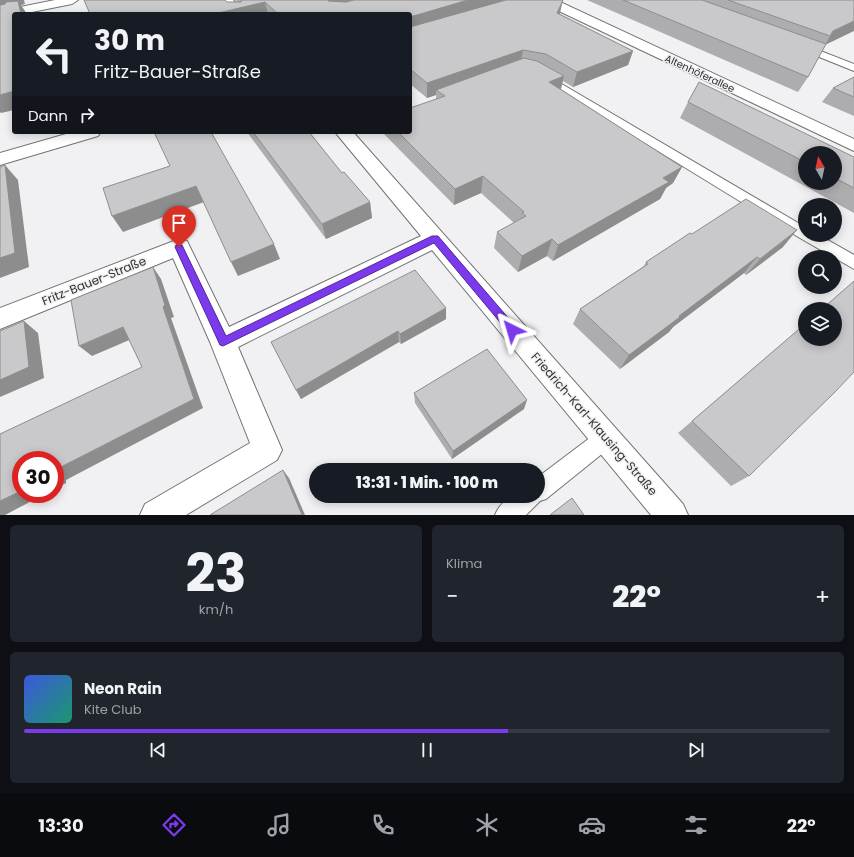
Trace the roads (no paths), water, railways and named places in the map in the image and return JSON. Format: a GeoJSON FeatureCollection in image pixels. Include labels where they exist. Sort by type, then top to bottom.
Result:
{"type":"FeatureCollection","features":[{"type":"Feature","properties":{"kind":"street"},"geometry":{"type":"LineString","coordinates":[[17,12],[52,6],[72,0]]}},
{"type":"Feature","properties":{"kind":"street"},"geometry":{"type":"LineString","coordinates":[[226,0],[237,12]]}},
{"type":"Feature","properties":{"kind":"street","name":"Altenhöferallee"},"geometry":{"type":"LineString","coordinates":[[546,0],[854,146]]}},
{"type":"Feature","properties":{"kind":"street"},"geometry":{"type":"LineString","coordinates":[[0,15],[12,13]]}},
{"type":"Feature","properties":{"kind":"street"},"geometry":{"type":"LineString","coordinates":[[0,159],[85,134]]}},
{"type":"Feature","properties":{"kind":"street","name":"Friedrich-Karl-Klausing-Straße"},"geometry":{"type":"LineString","coordinates":[[348,134],[435,239],[672,515]]}},
{"type":"Feature","properties":{"kind":"street"},"geometry":{"type":"LineString","coordinates":[[223,342],[435,239]]}},
{"type":"Feature","properties":{"kind":"street","name":"Fritz-Bauer-Straße"},"geometry":{"type":"LineString","coordinates":[[0,319],[179,247],[223,342],[267,450],[156,515]]}},
{"type":"Feature","properties":{"kind":"lane"},"geometry":{"type":"LineString","coordinates":[[792,43],[854,68]]}},
{"type":"Feature","properties":{"kind":"lane"},"geometry":{"type":"LineString","coordinates":[[532,71],[538,72],[798,229]]}},
{"type":"Feature","properties":{"kind":"lane"},"geometry":{"type":"LineString","coordinates":[[819,242],[854,263]]}},
{"type":"Feature","properties":{"kind":"lane"},"geometry":{"type":"LineString","coordinates":[[545,486],[606,438]]}},
{"type":"Feature","properties":{"kind":"lane"},"geometry":{"type":"LineString","coordinates":[[506,515],[522,503]]}}]}
